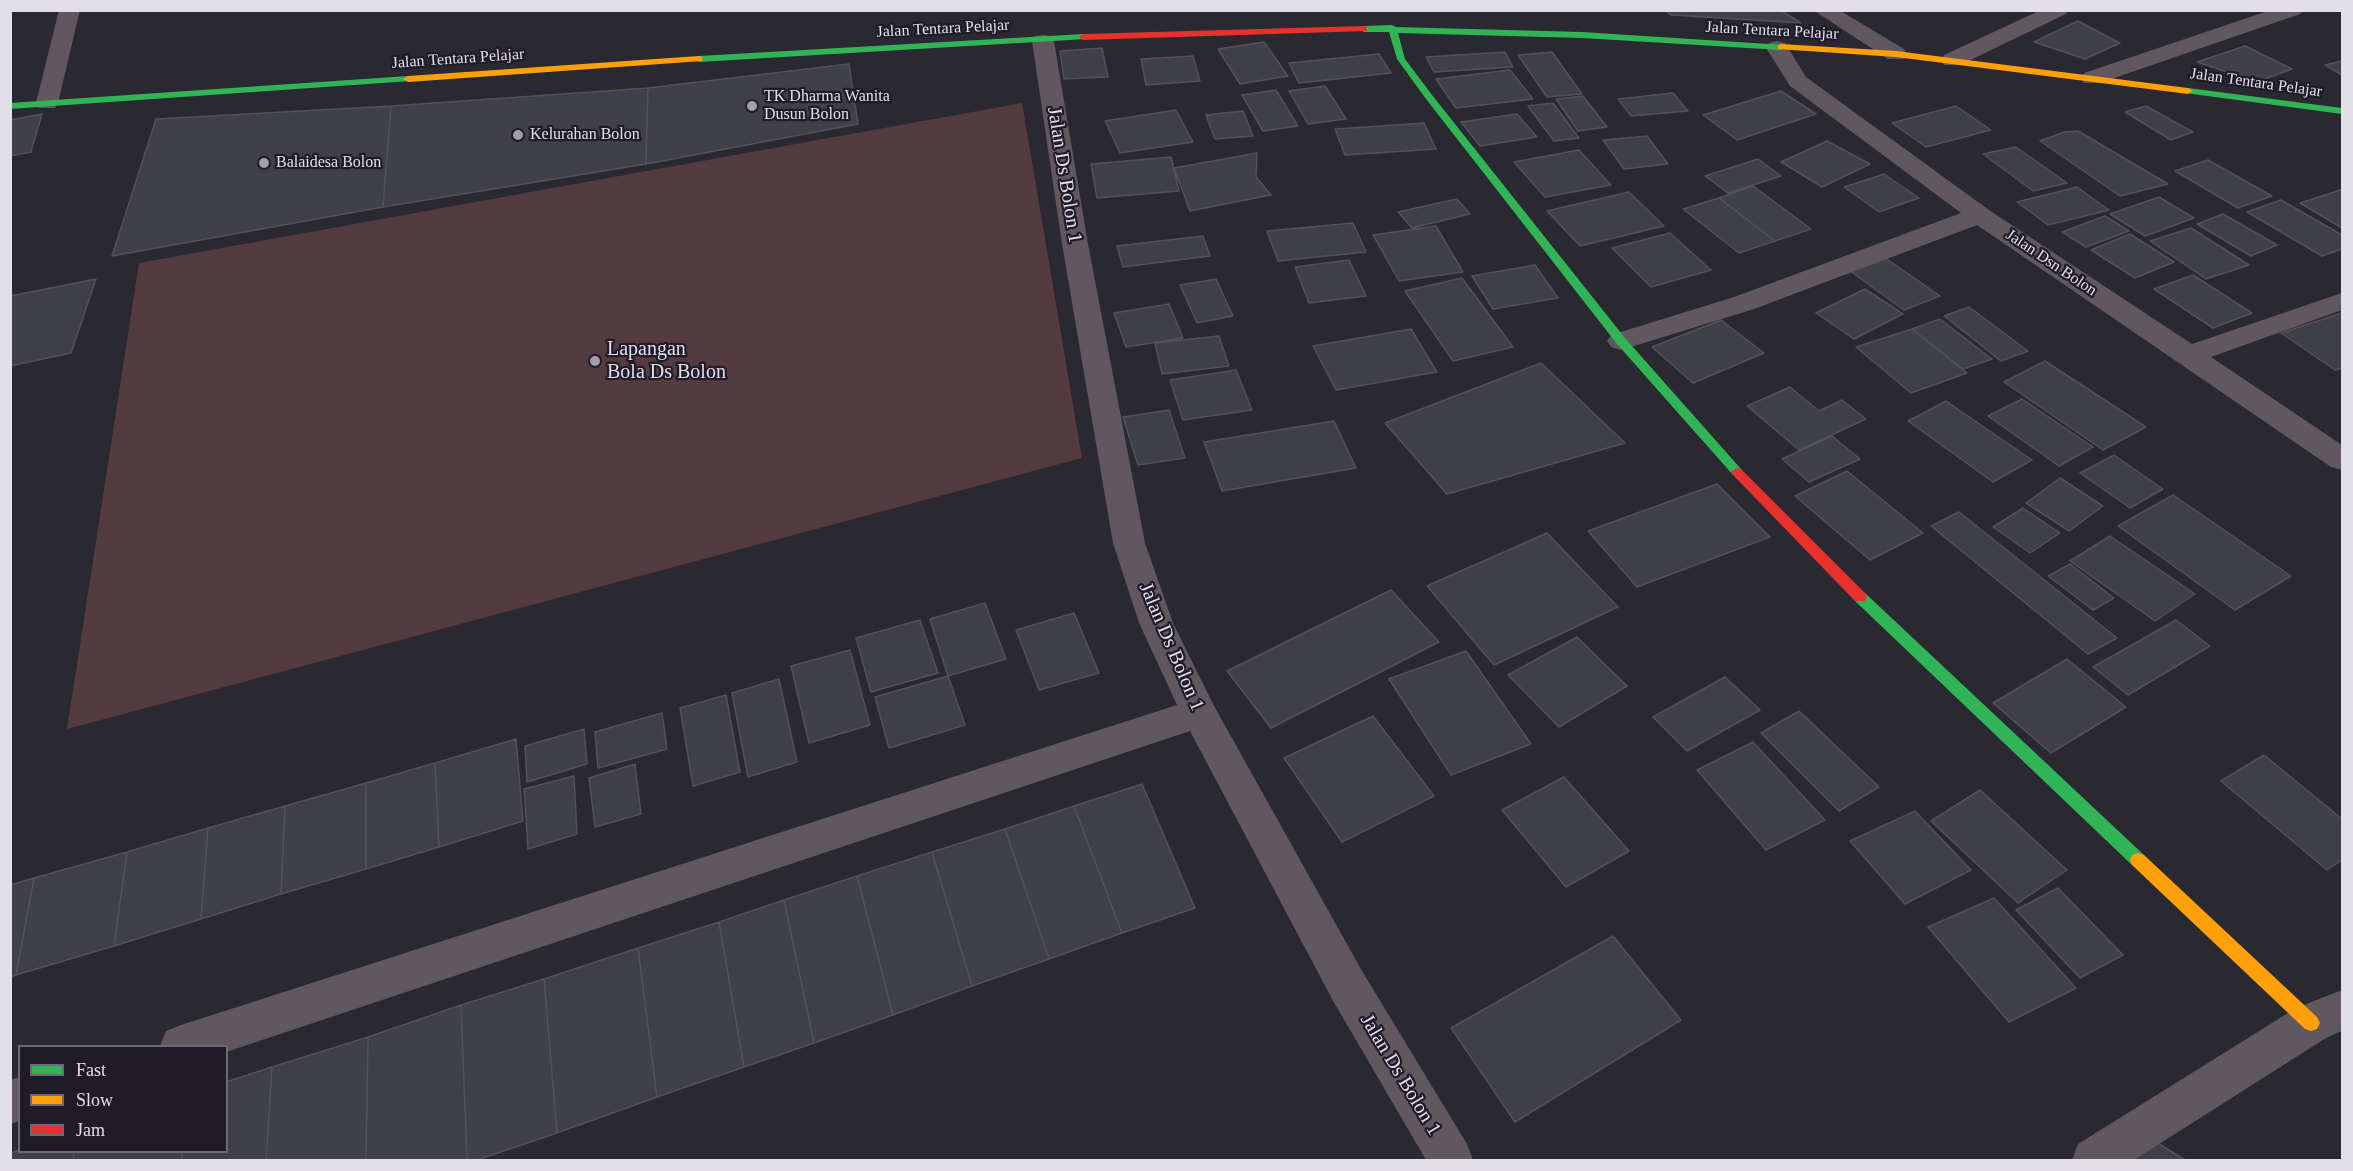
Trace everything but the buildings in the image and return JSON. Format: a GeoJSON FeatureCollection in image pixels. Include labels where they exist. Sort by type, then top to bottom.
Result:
{"type":"FeatureCollection","features":[{"type":"Feature","properties":{"kind":"main road","name":"Jalan Tentara Pelajar"},"geometry":{"type":"LineString","coordinates":[[10,106],[737,56],[1196,32],[1392,28],[1582,35],[1896,54],[2343,111]]}},
{"type":"Feature","properties":{"kind":"main road"},"geometry":{"type":"LineString","coordinates":[[1392,28],[1401,59],[1428,97],[1621,341],[1726,461],[1843,581],[2327,1016]]}},
{"type":"Feature","properties":{"kind":"street"},"geometry":{"type":"LineString","coordinates":[[47,103],[70,10]]}},
{"type":"Feature","properties":{"kind":"street"},"geometry":{"type":"LineString","coordinates":[[1823,10],[1896,54]]}},
{"type":"Feature","properties":{"kind":"street"},"geometry":{"type":"LineString","coordinates":[[1952,60],[2059,10]]}},
{"type":"Feature","properties":{"kind":"street"},"geometry":{"type":"LineString","coordinates":[[2092,78],[2293,10]]}},
{"type":"Feature","properties":{"kind":"street","name":"Jalan Ds Bolon 1"},"geometry":{"type":"LineString","coordinates":[[1043,40],[1075,244],[1129,543],[1156,622],[1199,713],[1347,985],[1451,1161]]}},
{"type":"Feature","properties":{"kind":"street","name":"Jalan Dsn Bolon"},"geometry":{"type":"LineString","coordinates":[[1777,48],[1798,81],[1980,215],[2343,459]]}},
{"type":"Feature","properties":{"kind":"street"},"geometry":{"type":"LineString","coordinates":[[1621,341],[1744,303],[1980,215]]}},
{"type":"Feature","properties":{"kind":"street"},"geometry":{"type":"LineString","coordinates":[[2190,355],[2343,301]]}},
{"type":"Feature","properties":{"kind":"street"},"geometry":{"type":"LineString","coordinates":[[187,1045],[1199,713]]}},
{"type":"Feature","properties":{"kind":"street"},"geometry":{"type":"LineString","coordinates":[[2094,1161],[2327,1016]]}},
{"type":"Feature","properties":{"kind":"shaded area","name":"Lapangan Bola Ds Bolon"},"geometry":{"type":"Polygon","coordinates":[[[1022,103],[1082,458],[67,729],[139,263],[1022,103]]]}},
{"type":"Feature","properties":{"kind":"traffic: fast"},"geometry":{"type":"LineString","coordinates":[[1392,28],[1401,59],[1429,97],[1621,341],[1737,472]]}},
{"type":"Feature","properties":{"kind":"traffic: fast"},"geometry":{"type":"LineString","coordinates":[[1364,29],[1582,35],[1781,47]]}},
{"type":"Feature","properties":{"kind":"traffic: fast"},"geometry":{"type":"LineString","coordinates":[[699,59],[1083,37]]}},
{"type":"Feature","properties":{"kind":"traffic: fast"},"geometry":{"type":"LineString","coordinates":[[10,106],[408,79]]}},
{"type":"Feature","properties":{"kind":"traffic: fast"},"geometry":{"type":"LineString","coordinates":[[2188,91],[2342,111]]}},
{"type":"Feature","properties":{"kind":"traffic: fast"},"geometry":{"type":"LineString","coordinates":[[1860,597],[2138,860]]}},
{"type":"Feature","properties":{"kind":"traffic: slow"},"geometry":{"type":"LineString","coordinates":[[1781,47],[1896,54],[2188,91]]}},
{"type":"Feature","properties":{"kind":"traffic: slow"},"geometry":{"type":"LineString","coordinates":[[408,79],[699,59]]}},
{"type":"Feature","properties":{"kind":"traffic: slow"},"geometry":{"type":"LineString","coordinates":[[2138,860],[2311,1023]]}},
{"type":"Feature","properties":{"kind":"traffic: jam"},"geometry":{"type":"LineString","coordinates":[[1083,37],[1364,29]]}},
{"type":"Feature","properties":{"kind":"traffic: jam"},"geometry":{"type":"LineString","coordinates":[[1737,472],[1860,597]]}},
{"type":"Feature","properties":{"kind":"place","name":"TK Dharma Wanita Dusun Bolon"},"geometry":{"type":"Point","coordinates":[752,106]}},
{"type":"Feature","properties":{"kind":"place","name":"Kelurahan Bolon"},"geometry":{"type":"Point","coordinates":[518,135]}},
{"type":"Feature","properties":{"kind":"place","name":"Balaidesa Bolon"},"geometry":{"type":"Point","coordinates":[264,163]}},
{"type":"Feature","properties":{"kind":"place","name":"Lapangan Bola Ds Bolon"},"geometry":{"type":"Point","coordinates":[595,361]}}]}
